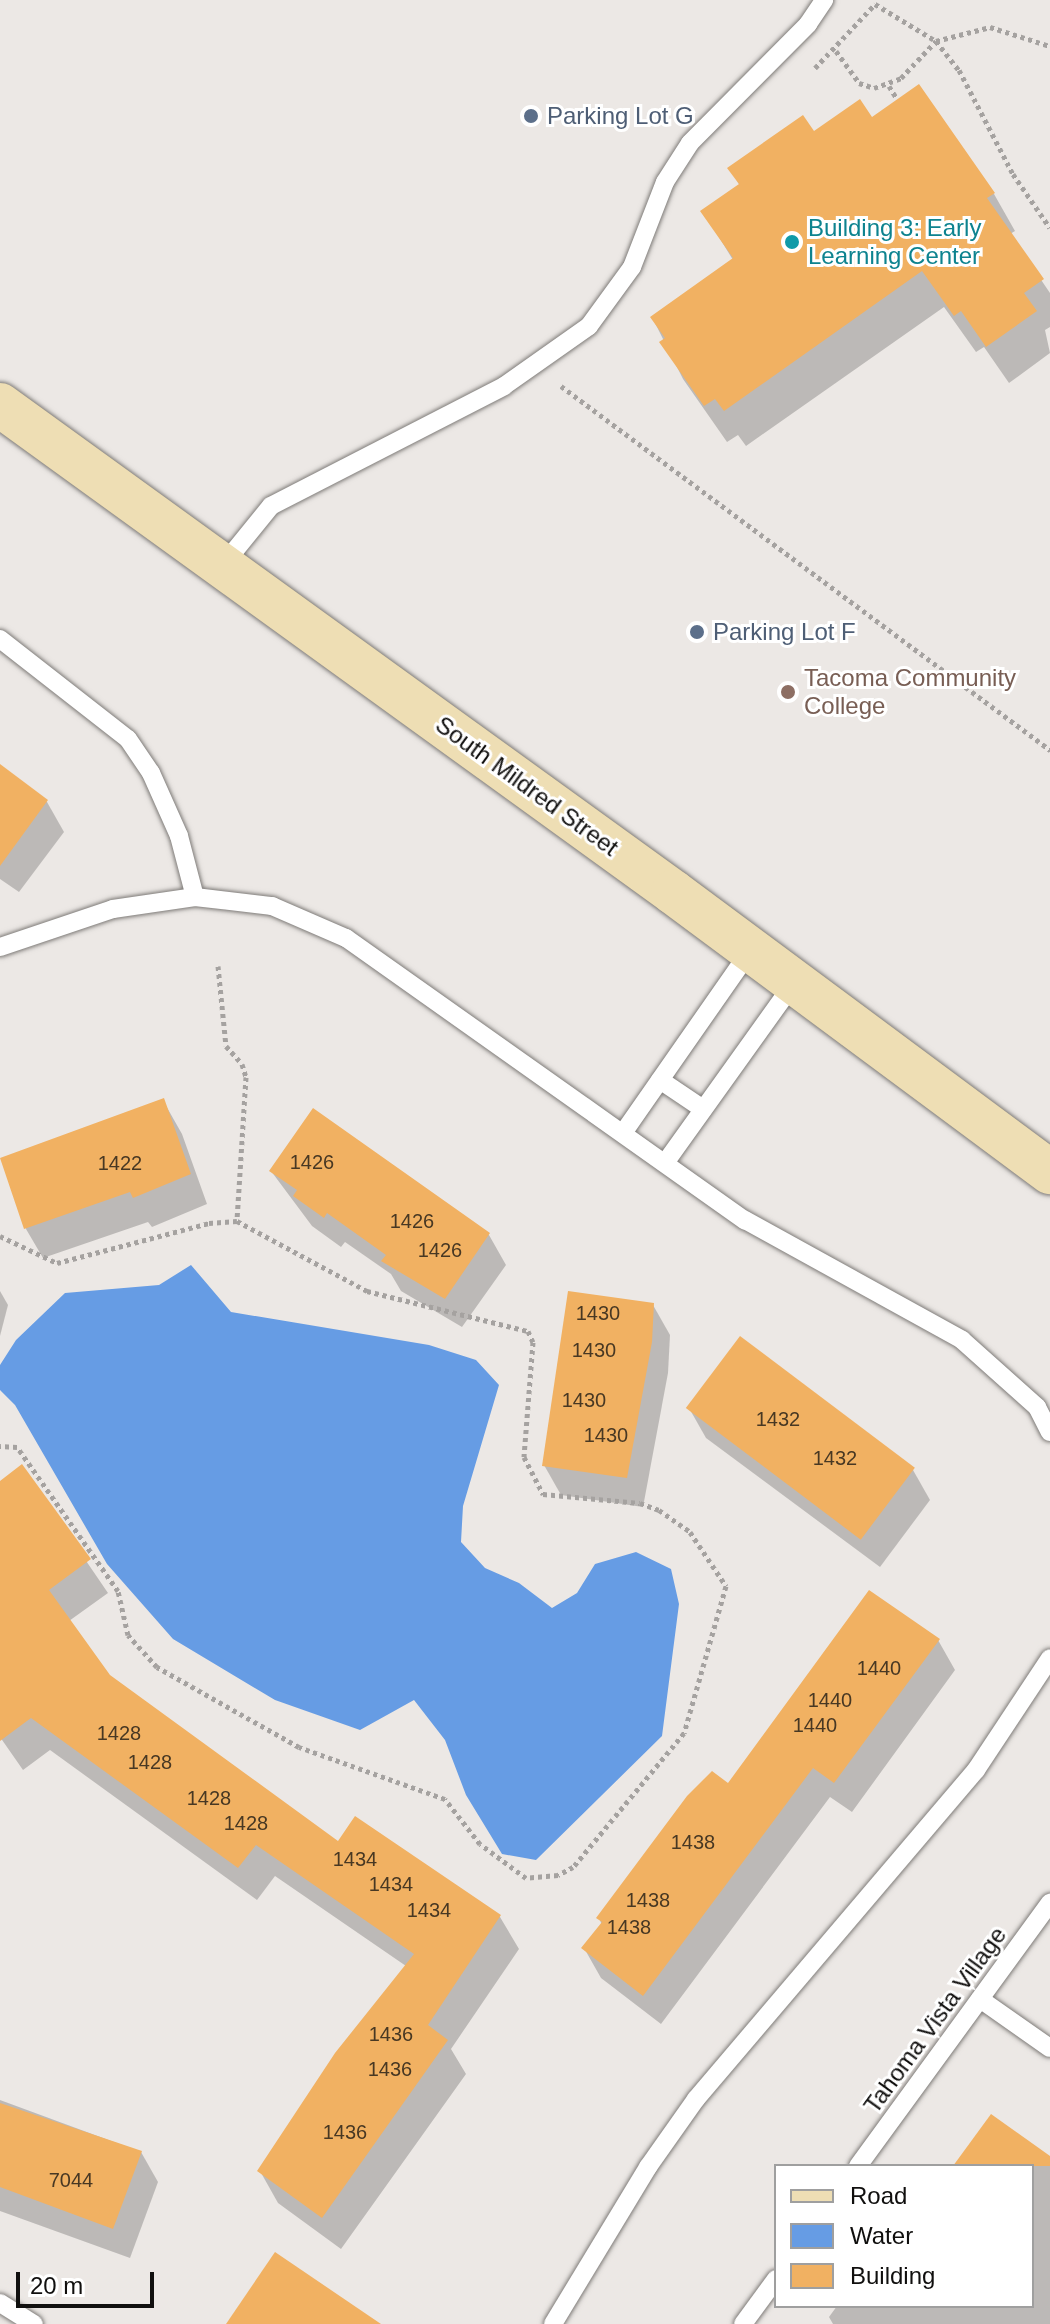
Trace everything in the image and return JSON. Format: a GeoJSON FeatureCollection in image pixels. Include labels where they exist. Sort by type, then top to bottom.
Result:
{"type":"FeatureCollection","features":[{"type":"Feature","properties":{"kind":"main road","name":"South Mildred Street"},"geometry":{"type":"LineString","coordinates":[[0,405],[1050,1172]]}},
{"type":"Feature","properties":{"kind":"lane"},"geometry":{"type":"LineString","coordinates":[[223,565],[271,506],[535,366],[589,326],[614,297],[632,267],[665,182],[690,143],[824,1]]}},
{"type":"Feature","properties":{"kind":"lane"},"geometry":{"type":"LineString","coordinates":[[0,639],[128,739],[151,773],[170,815],[195,897]]}},
{"type":"Feature","properties":{"kind":"lane"},"geometry":{"type":"LineString","coordinates":[[0,947],[113,909],[195,897],[272,906],[346,938],[665,1163],[820,1264],[962,1340],[1037,1407],[1050,1432]]}},
{"type":"Feature","properties":{"kind":"lane"},"geometry":{"type":"LineString","coordinates":[[623,1133],[750,951]]}},
{"type":"Feature","properties":{"kind":"lane"},"geometry":{"type":"LineString","coordinates":[[665,1163],[794,983]]}},
{"type":"Feature","properties":{"kind":"lane"},"geometry":{"type":"LineString","coordinates":[[660,1080],[703,1109]]}},
{"type":"Feature","properties":{"kind":"lane"},"geometry":{"type":"LineString","coordinates":[[553,2324],[648,2167],[696,2099],[976,1770],[1050,1658]]}},
{"type":"Feature","properties":{"kind":"lane","name":"Tahoma Vista Village"},"geometry":{"type":"LineString","coordinates":[[859,2164],[1050,1903]]}},
{"type":"Feature","properties":{"kind":"lane"},"geometry":{"type":"LineString","coordinates":[[980,1999],[1050,2048]]}},
{"type":"Feature","properties":{"kind":"lane"},"geometry":{"type":"LineString","coordinates":[[743,2324],[774,2282]]}},
{"type":"Feature","properties":{"kind":"lane"},"geometry":{"type":"LineString","coordinates":[[0,2303],[34,2324]]}},
{"type":"Feature","properties":{"kind":"path"},"geometry":{"type":"LineString","coordinates":[[812,70],[836,51],[875,4],[936,41],[959,70],[1013,174],[1050,228]]}},
{"type":"Feature","properties":{"kind":"path"},"geometry":{"type":"LineString","coordinates":[[836,51],[859,83],[889,86],[936,41],[990,27],[1050,46]]}},
{"type":"Feature","properties":{"kind":"path"},"geometry":{"type":"LineString","coordinates":[[889,86],[897,99]]}},
{"type":"Feature","properties":{"kind":"path"},"geometry":{"type":"LineString","coordinates":[[535,366],[1050,750]]}},
{"type":"Feature","properties":{"kind":"path"},"geometry":{"type":"LineString","coordinates":[[218,966],[226,1046],[242,1064],[246,1077],[237,1221]]}},
{"type":"Feature","properties":{"kind":"path"},"geometry":{"type":"LineString","coordinates":[[0,1236],[57,1263],[209,1223],[237,1221],[367,1291],[528,1331],[533,1342],[524,1457],[543,1494],[640,1503],[659,1510],[690,1532],[726,1586],[724,1603],[684,1733],[573,1867],[558,1875],[526,1878],[480,1844],[445,1799],[299,1747],[157,1667],[128,1635],[118,1591],[17,1447],[0,1446]]}},
{"type":"Feature","properties":{"kind":"water"},"geometry":{"type":"Polygon","coordinates":[[[191,1265],[231,1312],[429,1345],[476,1360],[499,1385],[463,1506],[461,1542],[485,1568],[519,1583],[552,1608],[577,1593],[595,1564],[636,1552],[671,1569],[679,1604],[662,1736],[536,1860],[502,1854],[466,1795],[445,1740],[414,1700],[360,1730],[275,1700],[173,1639],[107,1564],[15,1405],[0,1390],[0,1365],[16,1340],[65,1293],[159,1285],[191,1265]]]}},
{"type":"Feature","properties":{"kind":"building","name":"Building 3: Early Learning Center"},"geometry":{"type":"Polygon","coordinates":[[[919,84],[995,193],[987,198],[1044,279],[1024,293],[1037,311],[986,347],[961,311],[954,316],[922,271],[724,411],[715,399],[704,406],[659,342],[665,338],[650,317],[733,258],[700,211],[739,184],[727,168],[803,115],[814,131],[860,99],[872,117],[919,84]]]}},
{"type":"Feature","properties":{"kind":"building"},"geometry":{"type":"Polygon","coordinates":[[[0,764],[48,800],[0,866],[0,764]]]}},
{"type":"Feature","properties":{"kind":"building"},"geometry":{"type":"Polygon","coordinates":[[[164,1098],[191,1174],[133,1198],[130,1192],[24,1229],[0,1158],[164,1098]]]}},
{"type":"Feature","properties":{"kind":"building"},"geometry":{"type":"Polygon","coordinates":[[[313,1108],[490,1233],[445,1299],[381,1261],[386,1255],[327,1213],[324,1218],[293,1196],[297,1190],[269,1171],[313,1108]]]}},
{"type":"Feature","properties":{"kind":"building"},"geometry":{"type":"Polygon","coordinates":[[[568,1291],[654,1303],[652,1342],[627,1478],[542,1466],[568,1291]]]}},
{"type":"Feature","properties":{"kind":"building"},"geometry":{"type":"Polygon","coordinates":[[[740,1336],[915,1468],[861,1540],[686,1408],[740,1336]]]}},
{"type":"Feature","properties":{"kind":"building"},"geometry":{"type":"Polygon","coordinates":[[[22,1464],[91,1559],[49,1590],[110,1675],[338,1841],[355,1816],[501,1915],[428,2025],[448,2040],[322,2218],[257,2171],[335,2053],[414,1954],[256,1845],[238,1868],[31,1718],[0,1741],[0,1481],[22,1464]]]}},
{"type":"Feature","properties":{"kind":"building"},"geometry":{"type":"Polygon","coordinates":[[[869,1590],[940,1639],[834,1783],[813,1768],[643,1996],[581,1948],[602,1922],[596,1918],[687,1796],[712,1771],[728,1783],[869,1590]]]}},
{"type":"Feature","properties":{"kind":"building"},"geometry":{"type":"Polygon","coordinates":[[[0,2103],[142,2151],[113,2229],[0,2187],[0,2103]]]}},
{"type":"Feature","properties":{"kind":"building"},"geometry":{"type":"Polygon","coordinates":[[[991,2114],[1050,2156],[1050,2166],[954,2164],[991,2114]]]}},
{"type":"Feature","properties":{"kind":"building"},"geometry":{"type":"Polygon","coordinates":[[[275,2252],[381,2324],[226,2324],[275,2252]]]}},
{"type":"Feature","properties":{"kind":"place","name":"Parking Lot G"},"geometry":{"type":"Point","coordinates":[531,116]}},
{"type":"Feature","properties":{"kind":"place","name":"Building 3: Early Learning Center"},"geometry":{"type":"Point","coordinates":[792,242]}},
{"type":"Feature","properties":{"kind":"place","name":"Parking Lot F"},"geometry":{"type":"Point","coordinates":[697,632]}},
{"type":"Feature","properties":{"kind":"place","name":"Tacoma Community College"},"geometry":{"type":"Point","coordinates":[788,692]}}]}
